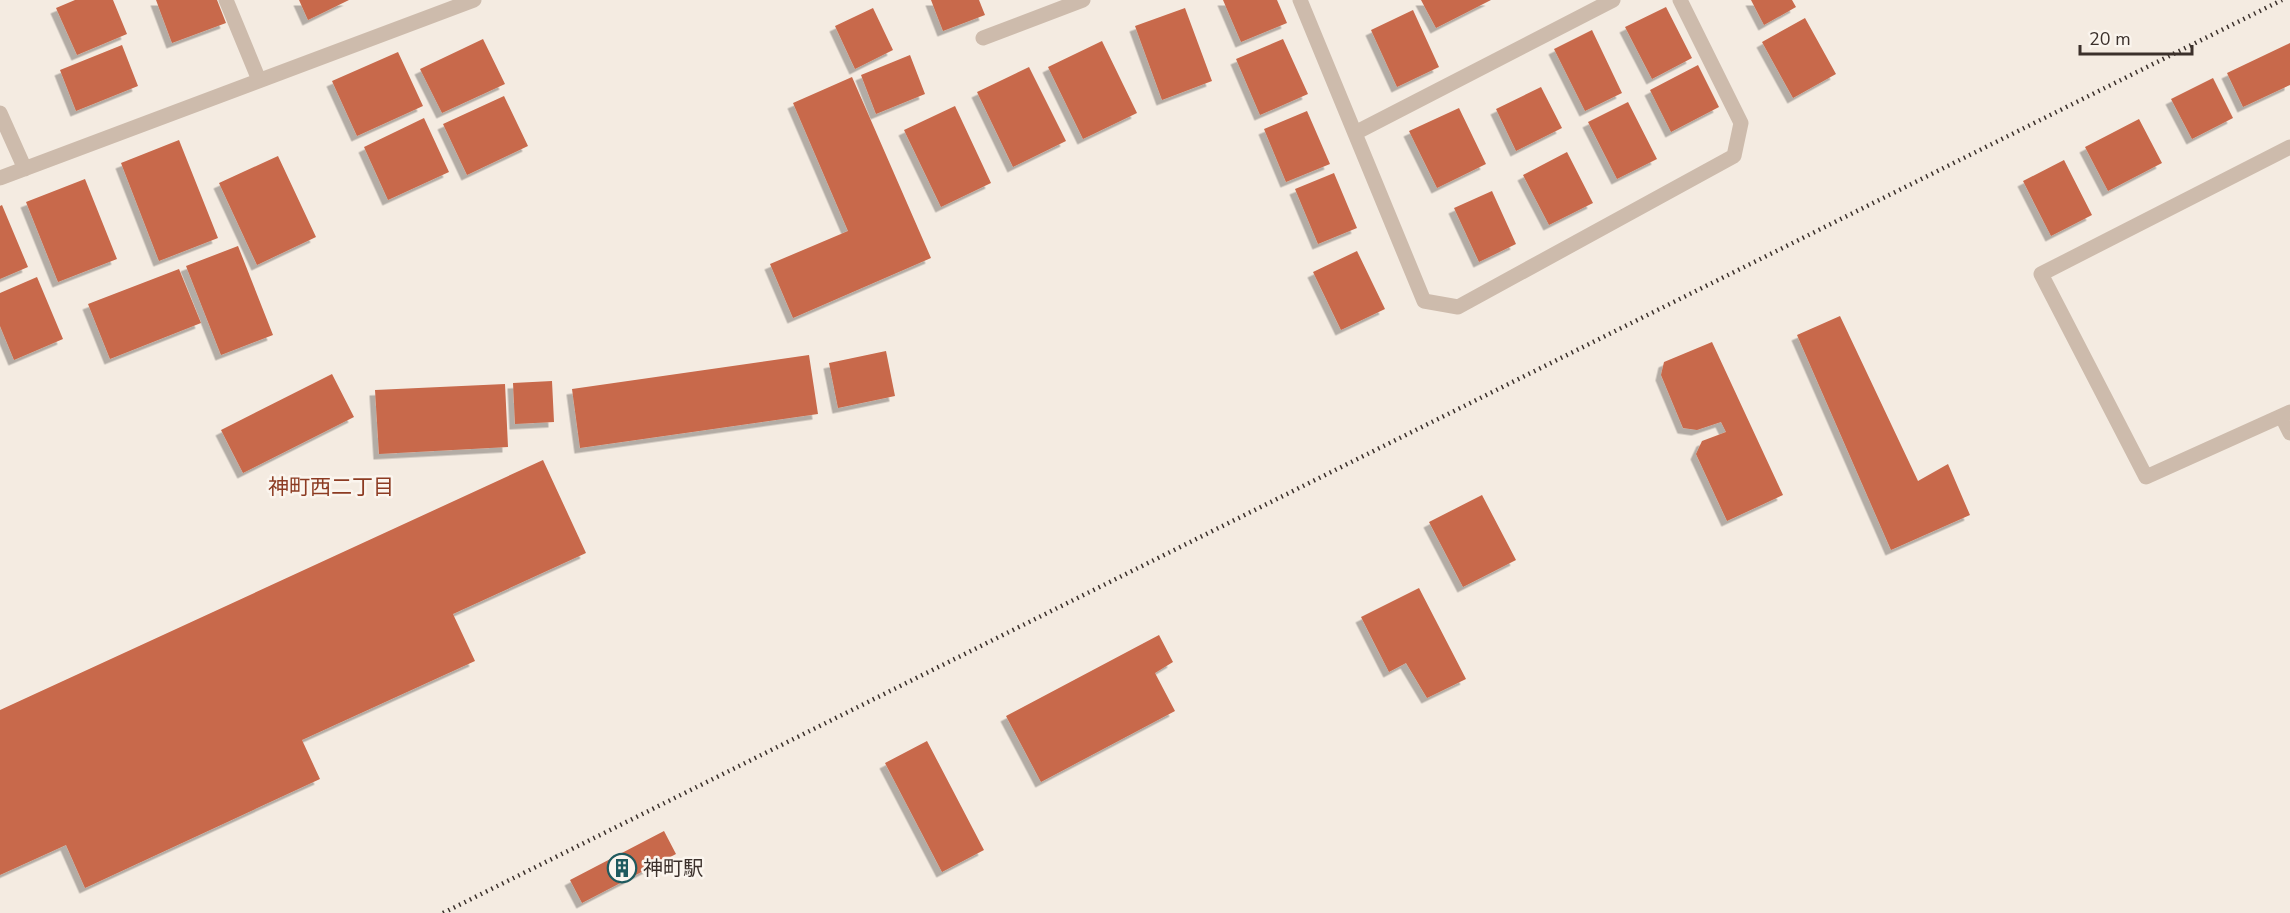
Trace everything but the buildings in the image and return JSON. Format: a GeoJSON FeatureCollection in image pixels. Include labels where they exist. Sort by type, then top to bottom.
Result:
{"type":"FeatureCollection","features":[{"type":"Feature","properties":{"kind":"street"},"geometry":{"type":"LineString","coordinates":[[226,0],[259,80]]}},
{"type":"Feature","properties":{"kind":"street"},"geometry":{"type":"LineString","coordinates":[[983,38],[1083,0]]}},
{"type":"Feature","properties":{"kind":"street"},"geometry":{"type":"LineString","coordinates":[[1300,0],[1424,301],[1458,307],[1734,156],[1741,123],[1680,0]]}},
{"type":"Feature","properties":{"kind":"street"},"geometry":{"type":"LineString","coordinates":[[1355,133],[1613,0]]}},
{"type":"Feature","properties":{"kind":"street"},"geometry":{"type":"LineString","coordinates":[[0,178],[466,1]]}},
{"type":"Feature","properties":{"kind":"street"},"geometry":{"type":"LineString","coordinates":[[0,112],[25,169]]}},
{"type":"Feature","properties":{"kind":"street"},"geometry":{"type":"LineString","coordinates":[[2290,147],[2041,274],[2146,477],[2286,414],[2290,433]]}},
{"type":"Feature","properties":{"kind":"railway"},"geometry":{"type":"LineString","coordinates":[[443,913],[2282,0]]}},
{"type":"Feature","properties":{"kind":"place","name":"神町駅"},"geometry":{"type":"Point","coordinates":[622,868]}},
{"type":"Feature","properties":{"kind":"district","name":"神町西二丁目"},"geometry":{"type":"Point","coordinates":[331,487]}}]}
